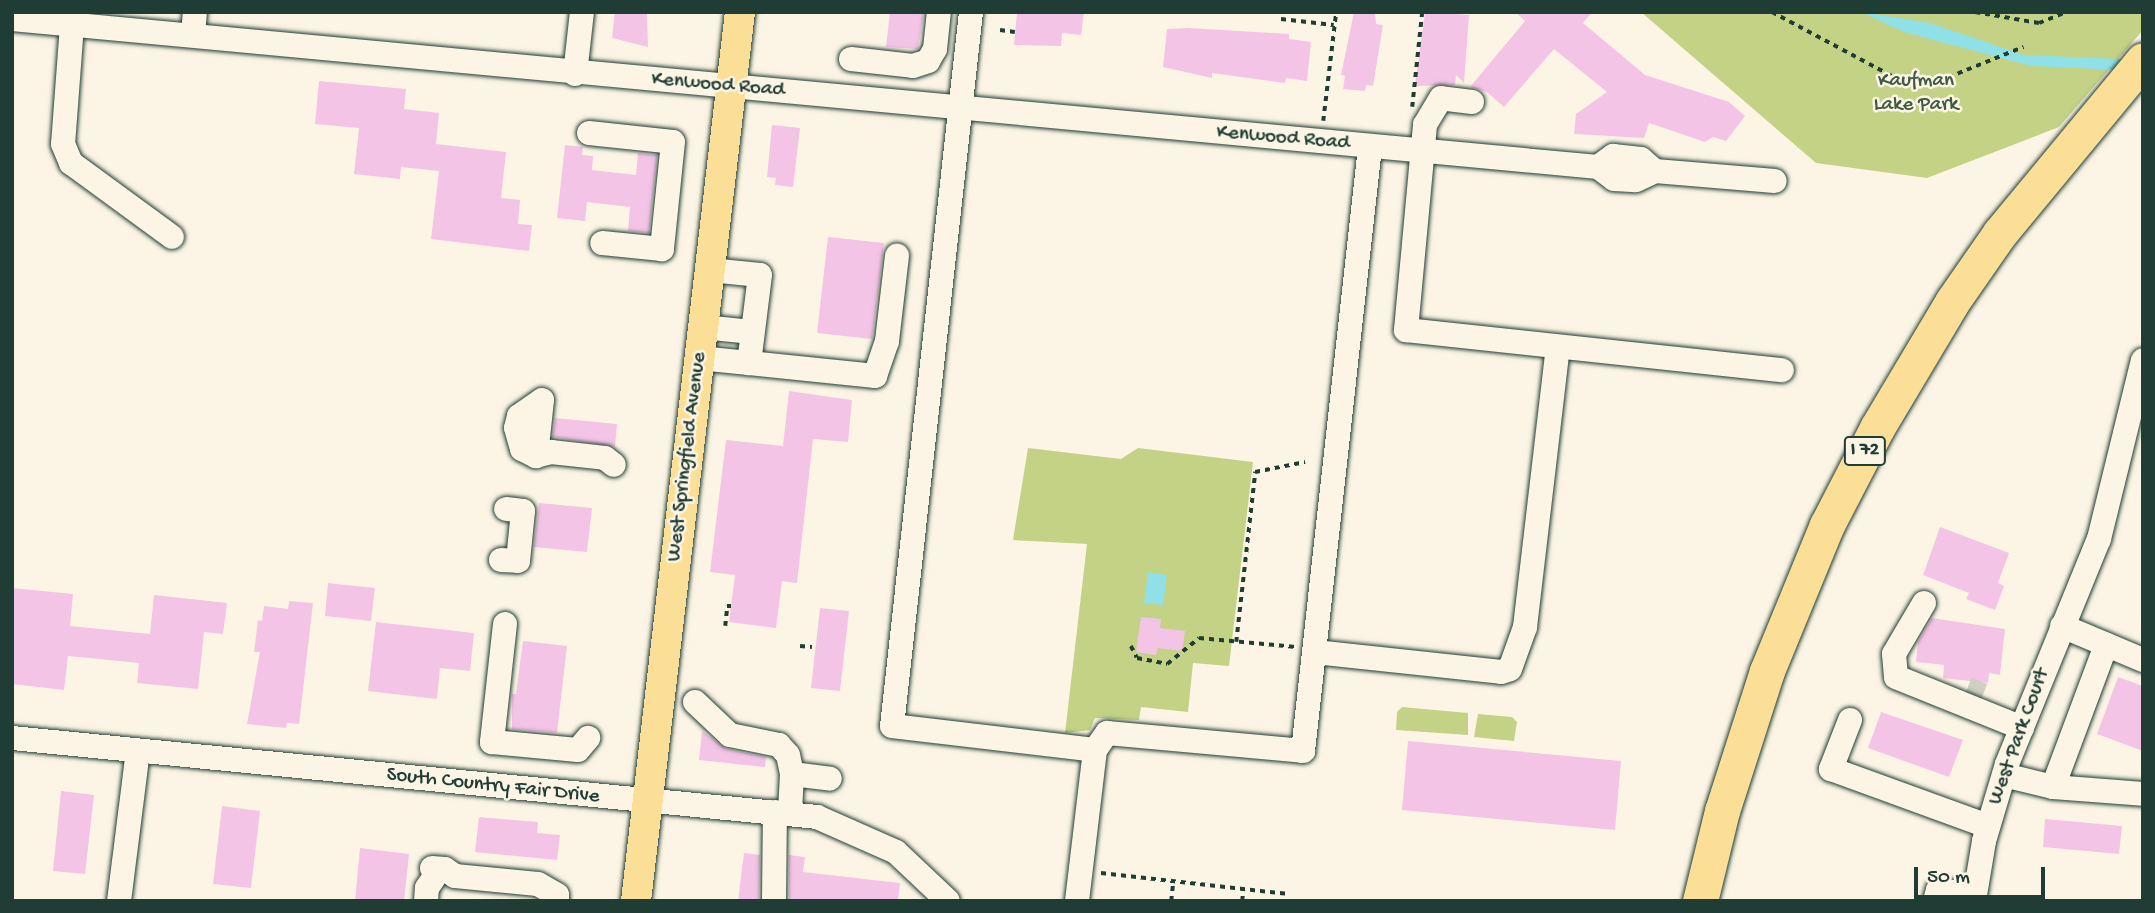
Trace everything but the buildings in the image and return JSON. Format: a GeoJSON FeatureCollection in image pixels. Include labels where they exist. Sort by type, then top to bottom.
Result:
{"type":"FeatureCollection","features":[{"type":"Feature","properties":{"kind":"highway","name":"I 72"},"geometry":{"type":"LineString","coordinates":[[1700,901],[1722,811],[1766,671],[1827,525],[1877,428],[1952,302],[2000,233],[2143,60]]}},
{"type":"Feature","properties":{"kind":"main road","name":"West Springfield Avenue"},"geometry":{"type":"LineString","coordinates":[[636,901],[740,12]]}},
{"type":"Feature","properties":{"kind":"street"},"geometry":{"type":"LineString","coordinates":[[575,74],[582,12]]}},
{"type":"Feature","properties":{"kind":"street"},"geometry":{"type":"LineString","coordinates":[[851,59],[914,65],[928,61],[935,49],[939,12]]}},
{"type":"Feature","properties":{"kind":"street"},"geometry":{"type":"LineString","coordinates":[[971,12],[963,110],[892,726],[1095,750]]}},
{"type":"Feature","properties":{"kind":"street","name":"Kenwood Road"},"geometry":{"type":"LineString","coordinates":[[12,19],[72,25],[194,23],[575,74],[1598,167],[1614,179],[1636,180],[1655,171],[1775,181]]}},
{"type":"Feature","properties":{"kind":"street"},"geometry":{"type":"LineString","coordinates":[[72,25],[63,144],[71,163],[172,237]]}},
{"type":"Feature","properties":{"kind":"street"},"geometry":{"type":"LineString","coordinates":[[1472,102],[1441,98],[1426,125],[1406,330],[1782,370]]}},
{"type":"Feature","properties":{"kind":"street"},"geometry":{"type":"LineString","coordinates":[[589,133],[673,142],[662,249],[601,243]]}},
{"type":"Feature","properties":{"kind":"street"},"geometry":{"type":"LineString","coordinates":[[1077,901],[1095,750],[1107,733],[1303,751],[1370,147]]}},
{"type":"Feature","properties":{"kind":"street"},"geometry":{"type":"LineString","coordinates":[[699,358],[875,376],[887,341],[897,256]]}},
{"type":"Feature","properties":{"kind":"street"},"geometry":{"type":"LineString","coordinates":[[710,270],[760,275],[748,363]]}},
{"type":"Feature","properties":{"kind":"street"},"geometry":{"type":"LineString","coordinates":[[703,327],[752,332]]}},
{"type":"Feature","properties":{"kind":"street"},"geometry":{"type":"LineString","coordinates":[[1315,652],[1500,672],[1517,660],[1525,627],[1558,346]]}},
{"type":"Feature","properties":{"kind":"street","name":"West Park Court"},"geometry":{"type":"LineString","coordinates":[[1975,898],[1988,827],[2004,775],[2081,578],[2099,539],[2143,359]]}},
{"type":"Feature","properties":{"kind":"street"},"geometry":{"type":"LineString","coordinates":[[542,400],[526,408],[516,428],[522,449],[536,456],[551,452],[605,457],[614,465]]}},
{"type":"Feature","properties":{"kind":"street"},"geometry":{"type":"LineString","coordinates":[[501,559],[519,561],[523,510],[506,509]]}},
{"type":"Feature","properties":{"kind":"street"},"geometry":{"type":"LineString","coordinates":[[1924,603],[1902,637],[1892,667],[1905,684],[1939,697],[1980,700]]}},
{"type":"Feature","properties":{"kind":"street"},"geometry":{"type":"LineString","coordinates":[[505,624],[492,742],[578,750],[588,738]]}},
{"type":"Feature","properties":{"kind":"street"},"geometry":{"type":"LineString","coordinates":[[2063,626],[2143,660]]}},
{"type":"Feature","properties":{"kind":"street"},"geometry":{"type":"LineString","coordinates":[[2053,787],[2106,645]]}},
{"type":"Feature","properties":{"kind":"street"},"geometry":{"type":"LineString","coordinates":[[1939,697],[1949,689],[1980,700],[2022,728]]}},
{"type":"Feature","properties":{"kind":"street"},"geometry":{"type":"LineString","coordinates":[[695,702],[730,735],[779,745],[788,755],[792,774],[782,813],[774,901]]}},
{"type":"Feature","properties":{"kind":"street"},"geometry":{"type":"LineString","coordinates":[[1850,720],[1831,769],[1988,827]]}},
{"type":"Feature","properties":{"kind":"street","name":"South Country Fair Drive"},"geometry":{"type":"LineString","coordinates":[[12,738],[825,819],[896,852],[948,901]]}},
{"type":"Feature","properties":{"kind":"street"},"geometry":{"type":"LineString","coordinates":[[119,901],[138,751]]}},
{"type":"Feature","properties":{"kind":"street"},"geometry":{"type":"LineString","coordinates":[[792,774],[830,779]]}},
{"type":"Feature","properties":{"kind":"street"},"geometry":{"type":"LineString","coordinates":[[2004,775],[2053,787],[2143,794]]}},
{"type":"Feature","properties":{"kind":"street"},"geometry":{"type":"LineString","coordinates":[[426,901],[427,888],[435,869],[445,869],[455,876],[538,884],[557,895],[557,901]]}},
{"type":"Feature","properties":{"kind":"street"},"geometry":{"type":"LineString","coordinates":[[1935,901],[1938,890],[1975,898]]}},
{"type":"Feature","properties":{"kind":"path"},"geometry":{"type":"LineString","coordinates":[[1324,118],[1336,12]]}},
{"type":"Feature","properties":{"kind":"path"},"geometry":{"type":"LineString","coordinates":[[1412,111],[1422,12]]}},
{"type":"Feature","properties":{"kind":"path"},"geometry":{"type":"LineString","coordinates":[[1772,12],[1907,84],[1938,81],[2023,47]]}},
{"type":"Feature","properties":{"kind":"path"},"geometry":{"type":"LineString","coordinates":[[1975,12],[2039,23],[2066,12]]}},
{"type":"Feature","properties":{"kind":"path"},"geometry":{"type":"LineString","coordinates":[[1281,19],[1334,25]]}},
{"type":"Feature","properties":{"kind":"path"},"geometry":{"type":"LineString","coordinates":[[1000,30],[1015,32]]}},
{"type":"Feature","properties":{"kind":"path"},"geometry":{"type":"LineString","coordinates":[[1236,642],[1255,472],[1305,462]]}},
{"type":"Feature","properties":{"kind":"path"},"geometry":{"type":"LineString","coordinates":[[725,626],[727,606],[731,606]]}},
{"type":"Feature","properties":{"kind":"path"},"geometry":{"type":"LineString","coordinates":[[1131,646],[1137,658],[1167,664],[1199,638],[1315,652]]}},
{"type":"Feature","properties":{"kind":"path"},"geometry":{"type":"LineString","coordinates":[[800,646],[812,647]]}},
{"type":"Feature","properties":{"kind":"path"},"geometry":{"type":"LineString","coordinates":[[1099,873],[1287,894]]}},
{"type":"Feature","properties":{"kind":"path"},"geometry":{"type":"LineString","coordinates":[[1171,901],[1172,882]]}},
{"type":"Feature","properties":{"kind":"path"},"geometry":{"type":"LineString","coordinates":[[1242,901],[1243,890]]}},
{"type":"Feature","properties":{"kind":"green space","name":"Kaufman Lake Park"},"geometry":{"type":"Polygon","coordinates":[[[1641,12],[2143,12],[2143,30],[2059,127],[1927,178],[1816,163],[1641,12]]]}},
{"type":"Feature","properties":{"kind":"green space"},"geometry":{"type":"Polygon","coordinates":[[[1028,448],[1121,459],[1138,448],[1253,462],[1229,666],[1193,663],[1188,712],[1141,707],[1139,720],[1095,718],[1090,730],[1065,733],[1087,544],[1013,540],[1028,448]]]}},
{"type":"Feature","properties":{"kind":"green space"},"geometry":{"type":"Polygon","coordinates":[[[1402,707],[1468,713],[1468,735],[1396,730],[1397,712],[1402,707]]]}},
{"type":"Feature","properties":{"kind":"green space"},"geometry":{"type":"Polygon","coordinates":[[[1478,714],[1512,717],[1517,722],[1514,741],[1474,737],[1478,714]]]}},
{"type":"Feature","properties":{"kind":"water"},"geometry":{"type":"Polygon","coordinates":[[[1861,12],[1930,23],[2024,55],[2143,60],[2143,71],[2031,66],[1904,32],[1861,12]]]}},
{"type":"Feature","properties":{"kind":"water"},"geometry":{"type":"Polygon","coordinates":[[[1148,572],[1167,575],[1163,605],[1144,603],[1148,572]]]}},
{"type":"Feature","properties":{"kind":"tunnel"},"geometry":{"type":"LineString","coordinates":[[1967,689],[1983,695]]}}]}
